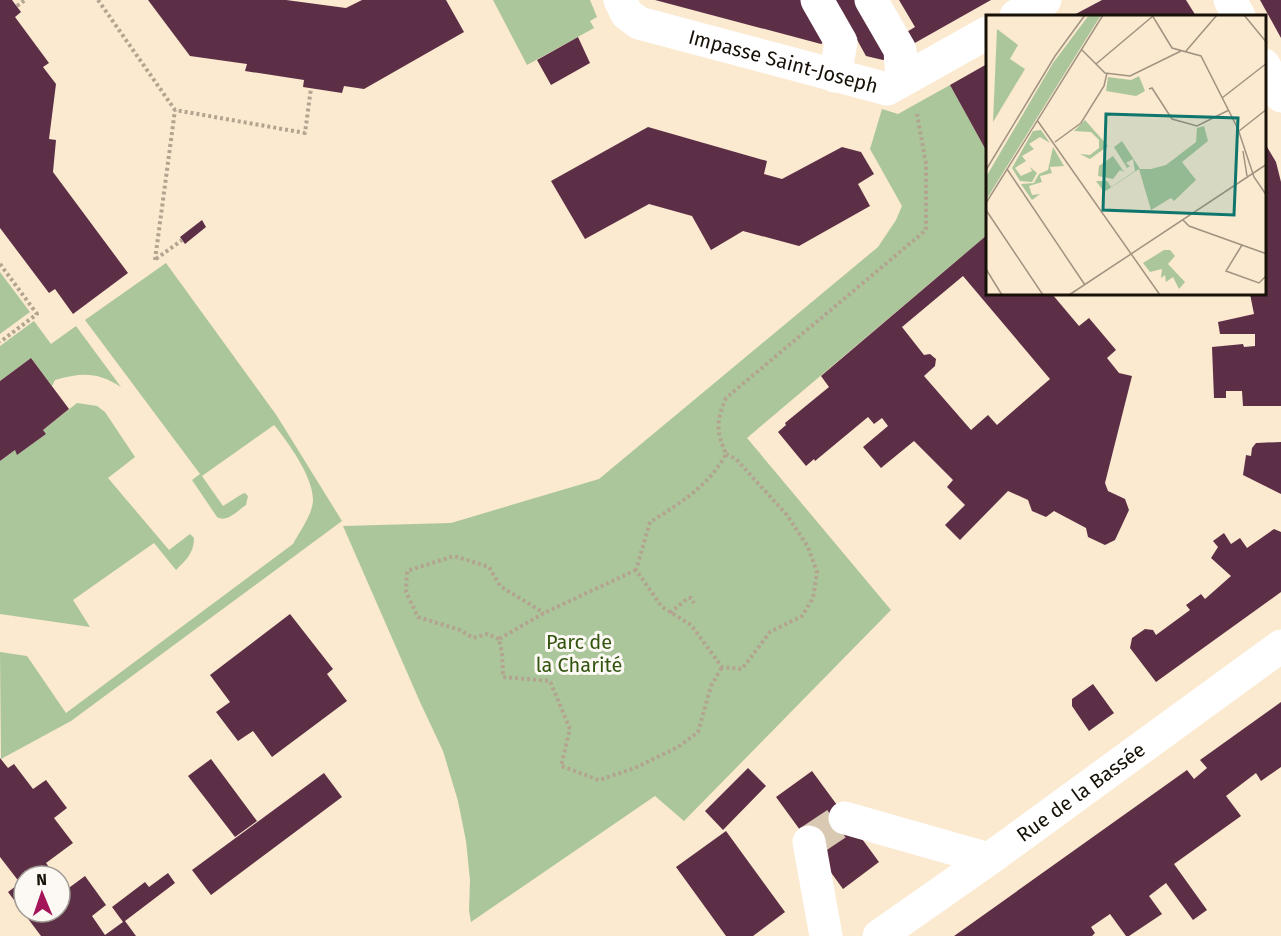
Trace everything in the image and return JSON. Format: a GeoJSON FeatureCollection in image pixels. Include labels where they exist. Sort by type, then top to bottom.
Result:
{"type":"FeatureCollection","features":[{"type":"Feature","properties":{"kind":"street"},"geometry":{"type":"LineString","coordinates":[[817,0],[841,42],[835,76]]}},
{"type":"Feature","properties":{"kind":"street"},"geometry":{"type":"LineString","coordinates":[[871,0],[900,51],[902,80]]}},
{"type":"Feature","properties":{"kind":"street"},"geometry":{"type":"LineString","coordinates":[[1018,15],[1046,0]]}},
{"type":"Feature","properties":{"kind":"street"},"geometry":{"type":"LineString","coordinates":[[1230,0],[1238,15]]}},
{"type":"Feature","properties":{"kind":"street","name":"Impasse Saint-Joseph"},"geometry":{"type":"LineString","coordinates":[[629,12],[835,76],[887,89],[986,34]]}},
{"type":"Feature","properties":{"kind":"street"},"geometry":{"type":"LineString","coordinates":[[1266,69],[1281,96]]}},
{"type":"Feature","properties":{"kind":"street","name":"Rue de la Bassée"},"geometry":{"type":"LineString","coordinates":[[879,936],[989,859],[1281,646]]}},
{"type":"Feature","properties":{"kind":"street"},"geometry":{"type":"LineString","coordinates":[[845,818],[989,859]]}},
{"type":"Feature","properties":{"kind":"street"},"geometry":{"type":"LineString","coordinates":[[809,842],[826,936]]}},
{"type":"Feature","properties":{"kind":"path"},"geometry":{"type":"LineString","coordinates":[[17,6],[26,0]]}},
{"type":"Feature","properties":{"kind":"path"},"geometry":{"type":"LineString","coordinates":[[98,0],[175,111],[155,260],[182,240]]}},
{"type":"Feature","properties":{"kind":"path"},"geometry":{"type":"LineString","coordinates":[[636,570],[662,607],[691,625],[722,667],[742,669],[770,632],[802,616],[813,598],[817,572],[808,547],[787,516],[736,459],[726,454],[719,439],[718,417],[726,398],[926,230],[927,164],[915,105],[902,80]]}},
{"type":"Feature","properties":{"kind":"path"},"geometry":{"type":"LineString","coordinates":[[175,111],[305,133],[311,88]]}},
{"type":"Feature","properties":{"kind":"path"},"geometry":{"type":"LineString","coordinates":[[0,264],[37,314],[0,342]]}},
{"type":"Feature","properties":{"kind":"path"},"geometry":{"type":"LineString","coordinates":[[499,639],[544,613],[636,570],[650,522],[697,491],[719,467],[726,454]]}},
{"type":"Feature","properties":{"kind":"path"},"geometry":{"type":"LineString","coordinates":[[499,639],[487,634],[473,638],[460,630],[418,616],[406,592],[407,571],[454,556],[489,567],[500,586],[544,613]]}},
{"type":"Feature","properties":{"kind":"path"},"geometry":{"type":"LineString","coordinates":[[670,613],[688,598],[691,598],[694,603]]}},
{"type":"Feature","properties":{"kind":"path"},"geometry":{"type":"LineString","coordinates":[[499,639],[503,677],[550,681],[570,729],[561,766],[599,780],[635,768],[678,747],[698,732],[711,686],[722,667]]}},
{"type":"Feature","properties":{"kind":"green space"},"geometry":{"type":"Polygon","coordinates":[[[493,0],[590,0],[597,17],[590,21],[594,28],[527,65],[493,0]]]}},
{"type":"Feature","properties":{"kind":"green space","name":"Parc de la Charité"},"geometry":{"type":"Polygon","coordinates":[[[950,85],[986,150],[986,236],[747,438],[891,610],[684,821],[655,796],[471,922],[466,841],[458,801],[443,751],[343,526],[451,523],[599,479],[878,247],[896,220],[902,206],[870,149],[882,109],[898,114],[950,85]]]}},
{"type":"Feature","properties":{"kind":"green space"},"geometry":{"type":"Polygon","coordinates":[[[166,263],[277,416],[342,521],[71,721],[1,759],[0,652],[27,656],[66,713],[293,544],[310,512],[313,501],[312,492],[305,471],[274,425],[202,476],[223,506],[242,494],[245,493],[248,496],[246,505],[232,516],[217,517],[192,480],[200,474],[85,320],[166,263]]]}},
{"type":"Feature","properties":{"kind":"green space"},"geometry":{"type":"Polygon","coordinates":[[[0,272],[30,312],[0,334],[0,272]]]}},
{"type":"Feature","properties":{"kind":"green space"},"geometry":{"type":"Polygon","coordinates":[[[34,321],[51,344],[76,326],[121,387],[105,378],[90,375],[55,380],[52,386],[31,358],[0,381],[0,346],[34,321]]]}},
{"type":"Feature","properties":{"kind":"green space"},"geometry":{"type":"Polygon","coordinates":[[[77,403],[97,406],[105,412],[135,457],[108,478],[169,550],[190,534],[194,538],[193,548],[176,570],[154,543],[73,600],[90,627],[0,614],[0,461],[15,450],[18,454],[46,434],[43,430],[77,403]]]}},
{"type":"Feature","properties":{"kind":"building"},"geometry":{"type":"Polygon","coordinates":[[[0,0],[12,0],[21,12],[15,17],[49,63],[43,67],[56,84],[49,139],[56,140],[53,172],[128,273],[73,314],[55,289],[49,293],[0,228],[0,0]]]}},
{"type":"Feature","properties":{"kind":"building"},"geometry":{"type":"Polygon","coordinates":[[[148,0],[286,0],[346,8],[362,0],[446,0],[464,32],[364,89],[344,86],[342,93],[303,87],[304,80],[245,71],[247,64],[190,56],[148,0]]]}},
{"type":"Feature","properties":{"kind":"building"},"geometry":{"type":"Polygon","coordinates":[[[655,0],[806,0],[829,39],[821,44],[655,0]]]}},
{"type":"Feature","properties":{"kind":"building"},"geometry":{"type":"Polygon","coordinates":[[[835,0],[865,0],[896,53],[883,60],[866,56],[835,0]]]}},
{"type":"Feature","properties":{"kind":"building"},"geometry":{"type":"Polygon","coordinates":[[[899,0],[991,0],[913,44],[905,33],[915,27],[899,0]]]}},
{"type":"Feature","properties":{"kind":"building"},"geometry":{"type":"Polygon","coordinates":[[[1102,0],[1186,0],[1195,15],[1074,15],[1102,0]]]}},
{"type":"Feature","properties":{"kind":"building"},"geometry":{"type":"Polygon","coordinates":[[[1260,0],[1281,0],[1281,38],[1260,0]]]}},
{"type":"Feature","properties":{"kind":"building"},"geometry":{"type":"Polygon","coordinates":[[[578,37],[590,63],[551,85],[537,60],[578,37]]]}},
{"type":"Feature","properties":{"kind":"building"},"geometry":{"type":"Polygon","coordinates":[[[986,65],[986,150],[950,85],[986,65]]]}},
{"type":"Feature","properties":{"kind":"building"},"geometry":{"type":"Polygon","coordinates":[[[648,127],[767,161],[764,174],[782,179],[842,147],[861,152],[874,174],[858,184],[870,206],[799,246],[743,231],[711,250],[692,216],[649,204],[585,239],[551,181],[648,127]]]}},
{"type":"Feature","properties":{"kind":"building"},"geometry":{"type":"Polygon","coordinates":[[[1266,145],[1276,162],[1281,182],[1281,406],[1243,406],[1242,391],[1226,391],[1226,398],[1214,398],[1212,347],[1243,344],[1244,347],[1255,346],[1255,334],[1220,334],[1218,322],[1254,314],[1250,296],[1266,296],[1266,145]]]}},
{"type":"Feature","properties":{"kind":"building"},"geometry":{"type":"Polygon","coordinates":[[[202,220],[206,227],[185,244],[180,237],[202,220]]]}},
{"type":"Feature","properties":{"kind":"building"},"geometry":{"type":"Polygon","coordinates":[[[986,236],[986,296],[1054,296],[1079,326],[1089,318],[1116,350],[1107,358],[1119,373],[1132,376],[1105,483],[1108,491],[1125,499],[1129,510],[1115,540],[1105,545],[1088,537],[1086,528],[1054,511],[1046,517],[1032,511],[1028,500],[1008,491],[960,540],[945,525],[965,505],[947,487],[953,480],[914,441],[881,468],[863,447],[888,426],[882,418],[874,424],[868,417],[806,466],[778,432],[786,425],[785,423],[829,387],[821,376],[986,236]],[[963,276],[902,327],[924,355],[930,354],[936,359],[935,366],[924,376],[971,430],[988,415],[997,425],[1050,379],[963,276]]]}},
{"type":"Feature","properties":{"kind":"building"},"geometry":{"type":"Polygon","coordinates":[[[31,358],[69,409],[43,430],[46,434],[17,455],[15,450],[0,461],[0,381],[31,358]]]}},
{"type":"Feature","properties":{"kind":"building"},"geometry":{"type":"Polygon","coordinates":[[[1281,442],[1281,494],[1243,475],[1246,455],[1251,456],[1252,448],[1256,443],[1281,442]]]}},
{"type":"Feature","properties":{"kind":"building"},"geometry":{"type":"Polygon","coordinates":[[[1274,529],[1281,532],[1281,592],[1156,682],[1130,648],[1132,638],[1145,629],[1153,630],[1156,635],[1190,610],[1186,605],[1201,594],[1205,599],[1231,576],[1211,558],[1218,547],[1213,541],[1224,533],[1231,544],[1240,538],[1247,548],[1274,529]]]}},
{"type":"Feature","properties":{"kind":"building"},"geometry":{"type":"Polygon","coordinates":[[[290,614],[333,669],[327,674],[347,701],[272,757],[253,731],[238,741],[216,712],[230,702],[210,675],[290,614]]]}},
{"type":"Feature","properties":{"kind":"building"},"geometry":{"type":"Polygon","coordinates":[[[1093,684],[1114,713],[1089,731],[1072,706],[1072,699],[1093,684]]]}},
{"type":"Feature","properties":{"kind":"building"},"geometry":{"type":"Polygon","coordinates":[[[1281,702],[1281,767],[1261,781],[1256,773],[1226,796],[1241,816],[1174,864],[1207,910],[1193,920],[1166,883],[1149,896],[1162,914],[1129,936],[1126,936],[1110,914],[1091,927],[1095,933],[1092,936],[954,936],[1187,770],[1194,779],[1207,768],[1200,760],[1281,702]]]}},
{"type":"Feature","properties":{"kind":"building"},"geometry":{"type":"Polygon","coordinates":[[[0,758],[8,768],[14,764],[33,789],[46,780],[67,808],[54,818],[73,843],[47,864],[12,864],[12,873],[0,857],[0,758]]]}},
{"type":"Feature","properties":{"kind":"building"},"geometry":{"type":"Polygon","coordinates":[[[211,759],[257,821],[235,837],[188,776],[211,759]]]}},
{"type":"Feature","properties":{"kind":"building"},"geometry":{"type":"Polygon","coordinates":[[[748,768],[766,786],[723,830],[705,811],[748,768]]]}},
{"type":"Feature","properties":{"kind":"building"},"geometry":{"type":"Polygon","coordinates":[[[812,771],[879,862],[843,889],[776,797],[812,771]]]}},
{"type":"Feature","properties":{"kind":"building"},"geometry":{"type":"Polygon","coordinates":[[[324,773],[342,797],[211,895],[192,870],[324,773]]]}},
{"type":"Feature","properties":{"kind":"building"},"geometry":{"type":"Polygon","coordinates":[[[726,831],[785,912],[753,936],[726,936],[676,867],[726,831]]]}},
{"type":"Feature","properties":{"kind":"building"},"geometry":{"type":"Polygon","coordinates":[[[168,873],[175,883],[125,921],[136,936],[41,936],[32,924],[72,924],[72,886],[85,876],[106,905],[92,916],[105,935],[123,922],[112,907],[145,882],[149,887],[168,873]]]}},
{"type":"Feature","properties":{"kind":"tunnel"},"geometry":{"type":"LineString","coordinates":[[809,842],[845,818]]}}]}
